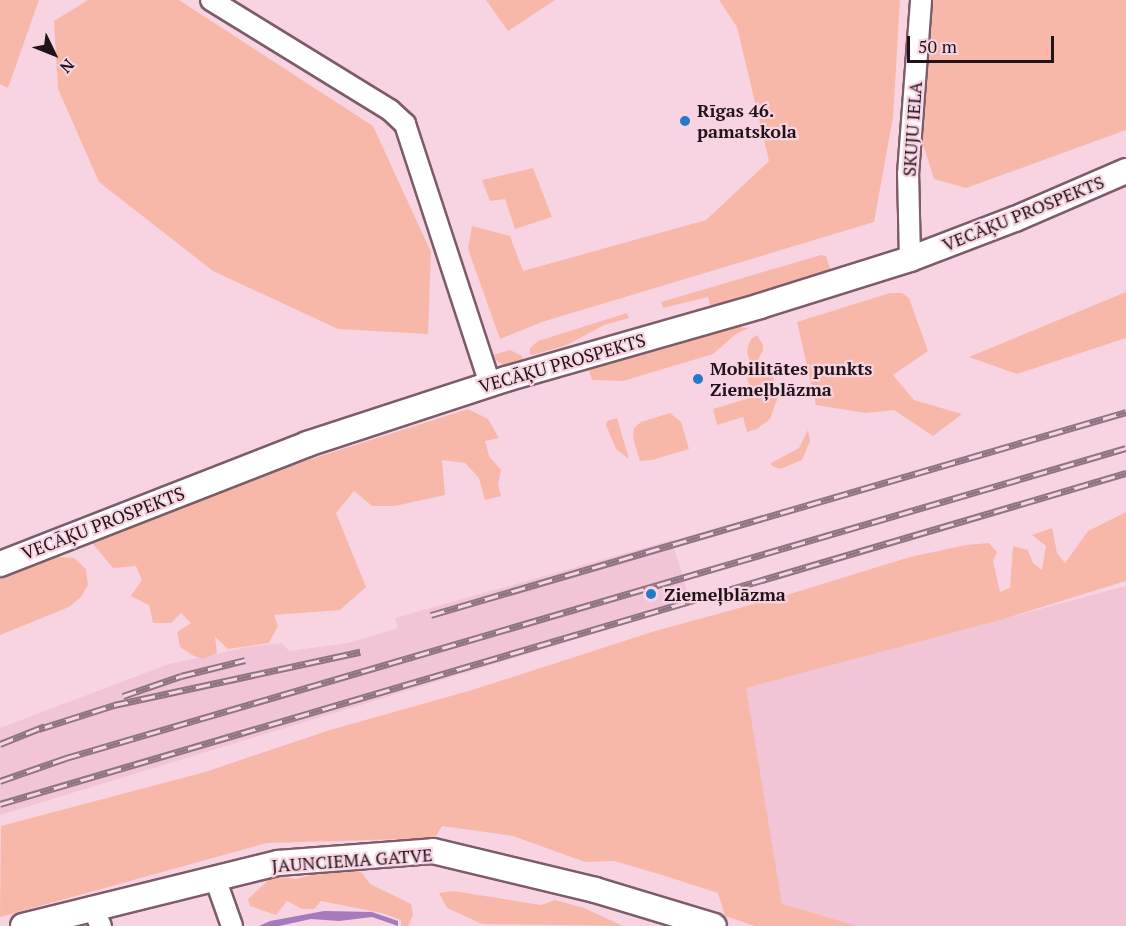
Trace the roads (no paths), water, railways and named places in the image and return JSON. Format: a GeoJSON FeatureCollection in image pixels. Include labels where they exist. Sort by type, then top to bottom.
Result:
{"type":"FeatureCollection","features":[{"type":"Feature","properties":{"kind":"main road","name":"VECĀĶU PROSPEKTS"},"geometry":{"type":"LineString","coordinates":[[0,564],[273,456],[490,384],[760,306],[910,259],[1015,219],[1126,171]]}},
{"type":"Feature","properties":{"kind":"main road","name":"JAUNCIEMA GATVE"},"geometry":{"type":"LineString","coordinates":[[23,926],[97,916],[215,878],[278,863],[433,851],[594,890],[714,926]]}},
{"type":"Feature","properties":{"kind":"street"},"geometry":{"type":"LineString","coordinates":[[211,0],[390,110],[405,124],[490,384]]}},
{"type":"Feature","properties":{"kind":"street","name":"SKUJU IELA"},"geometry":{"type":"LineString","coordinates":[[910,259],[908,174],[921,0]]}},
{"type":"Feature","properties":{"kind":"street"},"geometry":{"type":"LineString","coordinates":[[215,878],[232,926]]}},
{"type":"Feature","properties":{"kind":"railway"},"geometry":{"type":"LineString","coordinates":[[431,615],[1126,412]]}},
{"type":"Feature","properties":{"kind":"railway"},"geometry":{"type":"LineString","coordinates":[[0,781],[66,758],[1126,448]]}},
{"type":"Feature","properties":{"kind":"railway"},"geometry":{"type":"LineString","coordinates":[[0,804],[1126,473]]}},
{"type":"Feature","properties":{"kind":"railway"},"geometry":{"type":"LineString","coordinates":[[39,729],[114,705],[360,652]]}},
{"type":"Feature","properties":{"kind":"railway"},"geometry":{"type":"LineString","coordinates":[[123,696],[181,676],[245,660]]}},
{"type":"Feature","properties":{"kind":"railway"},"geometry":{"type":"LineString","coordinates":[[0,744],[45,726]]}},
{"type":"Feature","properties":{"kind":"place","name":"Rīgas 46. pamatskola"},"geometry":{"type":"Point","coordinates":[685,121]}},
{"type":"Feature","properties":{"kind":"place","name":"Mobilitātes punkts Ziemeļblāzma"},"geometry":{"type":"Point","coordinates":[698,379]}},
{"type":"Feature","properties":{"kind":"place","name":"Ziemeļblāzma"},"geometry":{"type":"Point","coordinates":[651,594]}}]}
